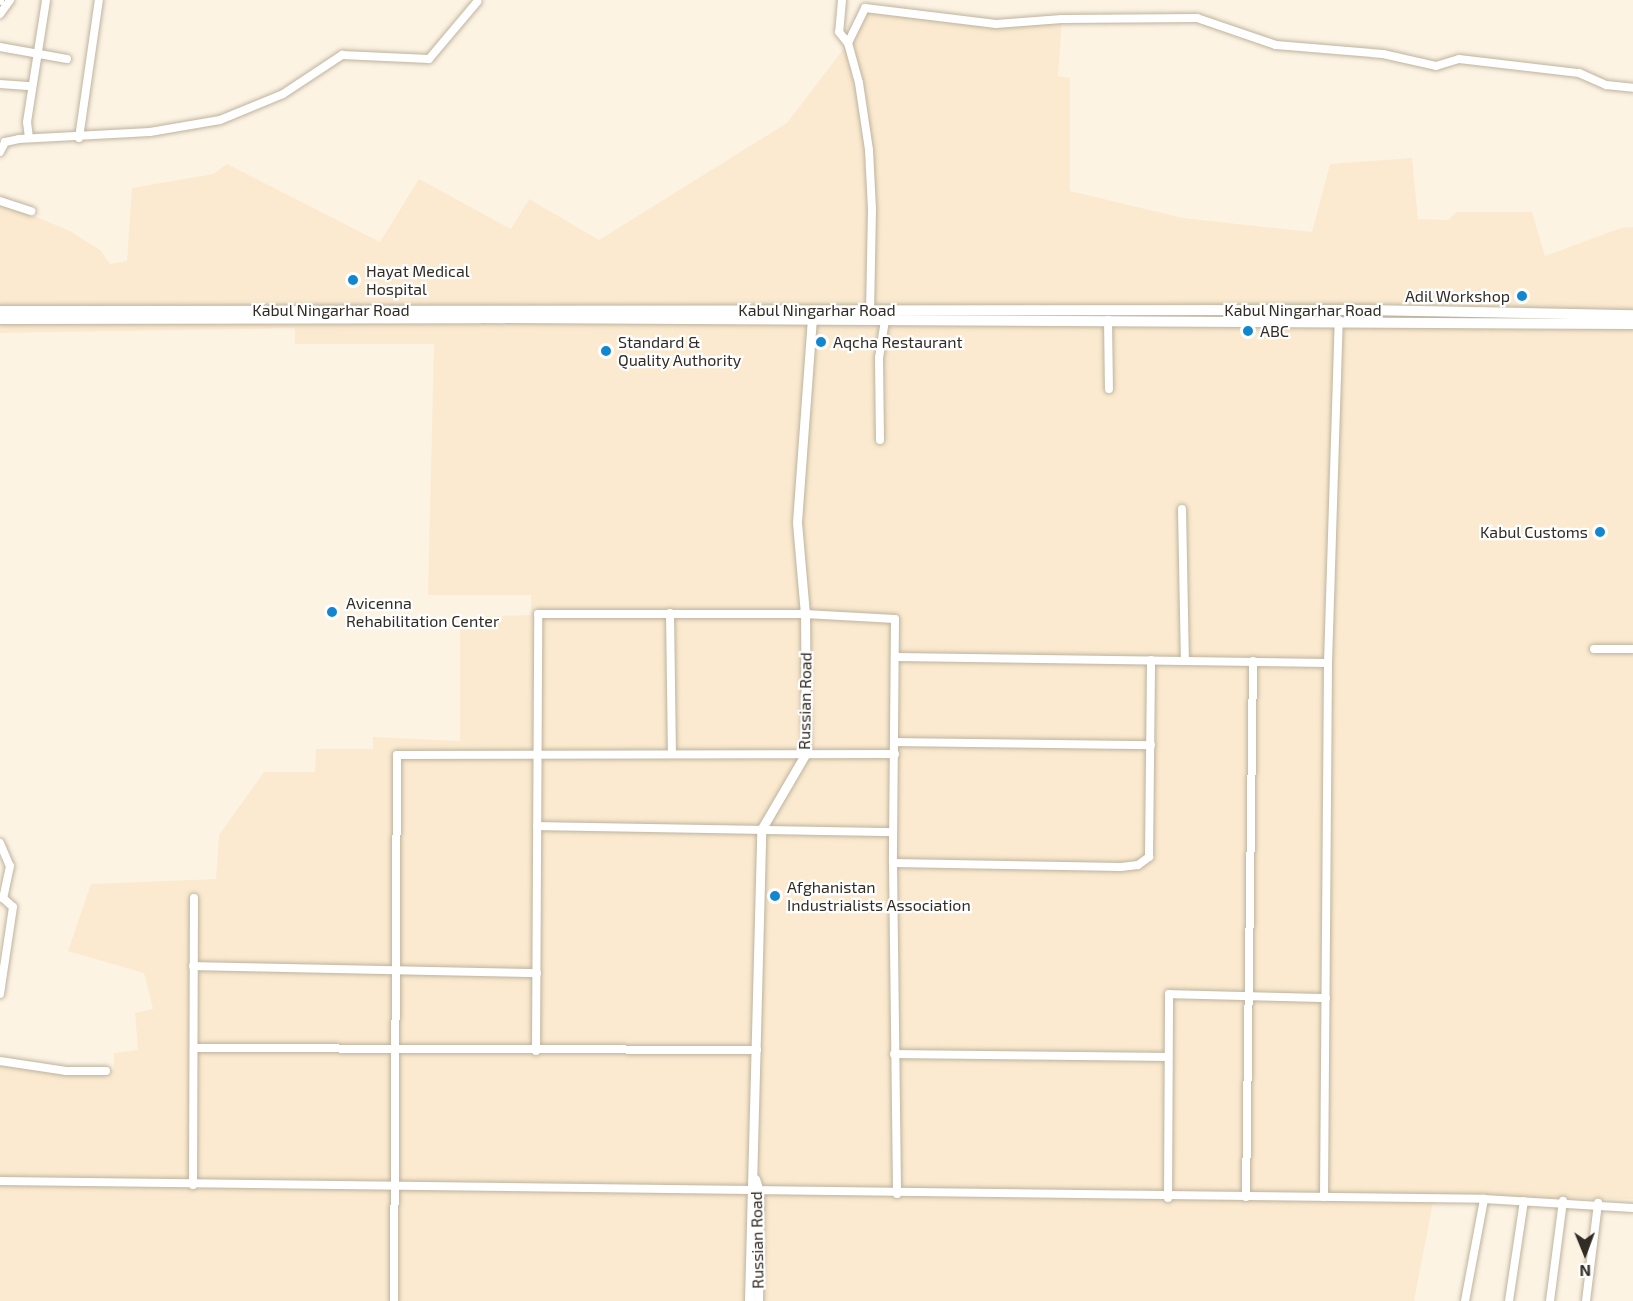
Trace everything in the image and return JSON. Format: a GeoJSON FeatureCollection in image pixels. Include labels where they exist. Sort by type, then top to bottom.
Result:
{"type":"FeatureCollection","features":[{"type":"Feature","properties":{"kind":"highway","name":"Kabul Ningarhar Road"},"geometry":{"type":"LineString","coordinates":[[0,311],[20,315],[153,315],[870,310],[1107,320],[1339,316],[1633,324]]}},
{"type":"Feature","properties":{"kind":"highway","name":"Kabul Ningarhar Road"},"geometry":{"type":"LineString","coordinates":[[415,314],[812,321],[885,321],[1019,315],[1633,315]]}},
{"type":"Feature","properties":{"kind":"highway","name":"Kabul Ningarhar Road"},"geometry":{"type":"LineString","coordinates":[[0,319],[20,315]]}},
{"type":"Feature","properties":{"kind":"main road","name":"Russian Road"},"geometry":{"type":"LineString","coordinates":[[758,1301],[755,1179],[761,830],[807,753],[805,614],[797,522],[812,321]]}},
{"type":"Feature","properties":{"kind":"main road","name":"Russian Road"},"geometry":{"type":"LineString","coordinates":[[749,1301],[755,1191]]}},
{"type":"Feature","properties":{"kind":"street"},"geometry":{"type":"LineString","coordinates":[[0,14],[10,0]]}},
{"type":"Feature","properties":{"kind":"street"},"geometry":{"type":"LineString","coordinates":[[29,138],[31,86],[46,0]]}},
{"type":"Feature","properties":{"kind":"street"},"geometry":{"type":"LineString","coordinates":[[79,138],[99,0]]}},
{"type":"Feature","properties":{"kind":"street"},"geometry":{"type":"LineString","coordinates":[[842,0],[838,26],[859,83],[871,173],[870,310]]}},
{"type":"Feature","properties":{"kind":"street"},"geometry":{"type":"LineString","coordinates":[[0,152],[5,142],[29,138],[79,138],[182,129],[220,120],[283,94],[342,55],[429,58],[477,2]]}},
{"type":"Feature","properties":{"kind":"street"},"geometry":{"type":"LineString","coordinates":[[845,40],[865,8],[996,24],[1062,19],[1197,18],[1276,45],[1383,54],[1436,66],[1458,59],[1579,73],[1606,84],[1633,88]]}},
{"type":"Feature","properties":{"kind":"street"},"geometry":{"type":"LineString","coordinates":[[0,47],[67,59]]}},
{"type":"Feature","properties":{"kind":"street"},"geometry":{"type":"LineString","coordinates":[[0,84],[31,86]]}},
{"type":"Feature","properties":{"kind":"street"},"geometry":{"type":"LineString","coordinates":[[0,201],[32,211]]}},
{"type":"Feature","properties":{"kind":"street"},"geometry":{"type":"LineString","coordinates":[[1324,1197],[1328,663],[1339,316]]}},
{"type":"Feature","properties":{"kind":"street"},"geometry":{"type":"LineString","coordinates":[[1107,320],[1109,389]]}},
{"type":"Feature","properties":{"kind":"street"},"geometry":{"type":"LineString","coordinates":[[880,440],[879,358],[885,321]]}},
{"type":"Feature","properties":{"kind":"street"},"geometry":{"type":"LineString","coordinates":[[1182,509],[1185,660]]}},
{"type":"Feature","properties":{"kind":"street"},"geometry":{"type":"LineString","coordinates":[[670,613],[672,753]]}},
{"type":"Feature","properties":{"kind":"street"},"geometry":{"type":"LineString","coordinates":[[536,1051],[538,614],[805,614],[895,619],[897,657],[893,863],[897,1194]]}},
{"type":"Feature","properties":{"kind":"street"},"geometry":{"type":"LineString","coordinates":[[1594,649],[1633,649]]}},
{"type":"Feature","properties":{"kind":"street"},"geometry":{"type":"LineString","coordinates":[[897,657],[1328,663]]}},
{"type":"Feature","properties":{"kind":"street"},"geometry":{"type":"LineString","coordinates":[[893,863],[1138,865],[1149,857],[1151,660]]}},
{"type":"Feature","properties":{"kind":"street"},"geometry":{"type":"LineString","coordinates":[[1246,1197],[1252,661]]}},
{"type":"Feature","properties":{"kind":"street"},"geometry":{"type":"LineString","coordinates":[[895,742],[1151,745]]}},
{"type":"Feature","properties":{"kind":"street"},"geometry":{"type":"LineString","coordinates":[[394,1301],[397,755],[895,753]]}},
{"type":"Feature","properties":{"kind":"street"},"geometry":{"type":"LineString","coordinates":[[537,826],[893,832]]}},
{"type":"Feature","properties":{"kind":"street"},"geometry":{"type":"LineString","coordinates":[[0,843],[10,866],[3,898],[13,907],[0,994]]}},
{"type":"Feature","properties":{"kind":"street"},"geometry":{"type":"LineString","coordinates":[[193,1185],[194,898]]}},
{"type":"Feature","properties":{"kind":"street"},"geometry":{"type":"LineString","coordinates":[[193,966],[537,973]]}},
{"type":"Feature","properties":{"kind":"street"},"geometry":{"type":"LineString","coordinates":[[1168,1198],[1169,994],[1326,998]]}},
{"type":"Feature","properties":{"kind":"street"},"geometry":{"type":"LineString","coordinates":[[195,1048],[757,1050]]}},
{"type":"Feature","properties":{"kind":"street"},"geometry":{"type":"LineString","coordinates":[[894,1054],[1168,1057]]}},
{"type":"Feature","properties":{"kind":"street"},"geometry":{"type":"LineString","coordinates":[[0,1061],[66,1071],[106,1071]]}},
{"type":"Feature","properties":{"kind":"street"},"geometry":{"type":"LineString","coordinates":[[0,1182],[1168,1198],[1484,1199],[1598,1203],[1633,1208]]}},
{"type":"Feature","properties":{"kind":"street"},"geometry":{"type":"LineString","coordinates":[[1465,1301],[1484,1199]]}},
{"type":"Feature","properties":{"kind":"street"},"geometry":{"type":"LineString","coordinates":[[1509,1301],[1524,1201]]}},
{"type":"Feature","properties":{"kind":"street"},"geometry":{"type":"LineString","coordinates":[[1550,1301],[1563,1201]]}},
{"type":"Feature","properties":{"kind":"street"},"geometry":{"type":"LineString","coordinates":[[1586,1301],[1598,1203]]}},
{"type":"Feature","properties":{"kind":"shaded area"},"geometry":{"type":"Polygon","coordinates":[[[861,10],[976,22],[1062,19],[1058,76],[1070,78],[1070,191],[1183,218],[1312,232],[1330,164],[1412,158],[1418,219],[1448,220],[1457,212],[1532,212],[1545,256],[1621,228],[1633,227],[1633,1199],[1434,1197],[1414,1301],[0,1301],[0,1059],[53,1071],[114,1070],[114,1053],[138,1050],[135,1013],[153,1009],[144,973],[68,951],[91,884],[216,879],[219,835],[264,772],[315,772],[316,749],[373,749],[373,737],[460,741],[460,617],[531,615],[531,595],[428,595],[434,344],[295,344],[295,328],[0,333],[0,202],[70,231],[100,250],[110,264],[127,261],[132,188],[213,174],[227,164],[380,242],[419,179],[511,229],[529,199],[599,240],[787,123],[848,43],[861,10]]]}},
{"type":"Feature","properties":{"kind":"place","name":"Hayat Medical Hospital"},"geometry":{"type":"Point","coordinates":[353,280]}},
{"type":"Feature","properties":{"kind":"place","name":"Adil Workshop"},"geometry":{"type":"Point","coordinates":[1522,296]}},
{"type":"Feature","properties":{"kind":"place","name":"ABC"},"geometry":{"type":"Point","coordinates":[1248,331]}},
{"type":"Feature","properties":{"kind":"place","name":"Aqcha Restaurant"},"geometry":{"type":"Point","coordinates":[821,342]}},
{"type":"Feature","properties":{"kind":"place","name":"Standard & Quality Authority"},"geometry":{"type":"Point","coordinates":[606,351]}},
{"type":"Feature","properties":{"kind":"place","name":"Kabul Customs"},"geometry":{"type":"Point","coordinates":[1600,532]}},
{"type":"Feature","properties":{"kind":"place","name":"Avicenna Rehabilitation Center"},"geometry":{"type":"Point","coordinates":[332,612]}},
{"type":"Feature","properties":{"kind":"place","name":"Afghanistan Industrialists Association"},"geometry":{"type":"Point","coordinates":[775,896]}}]}
